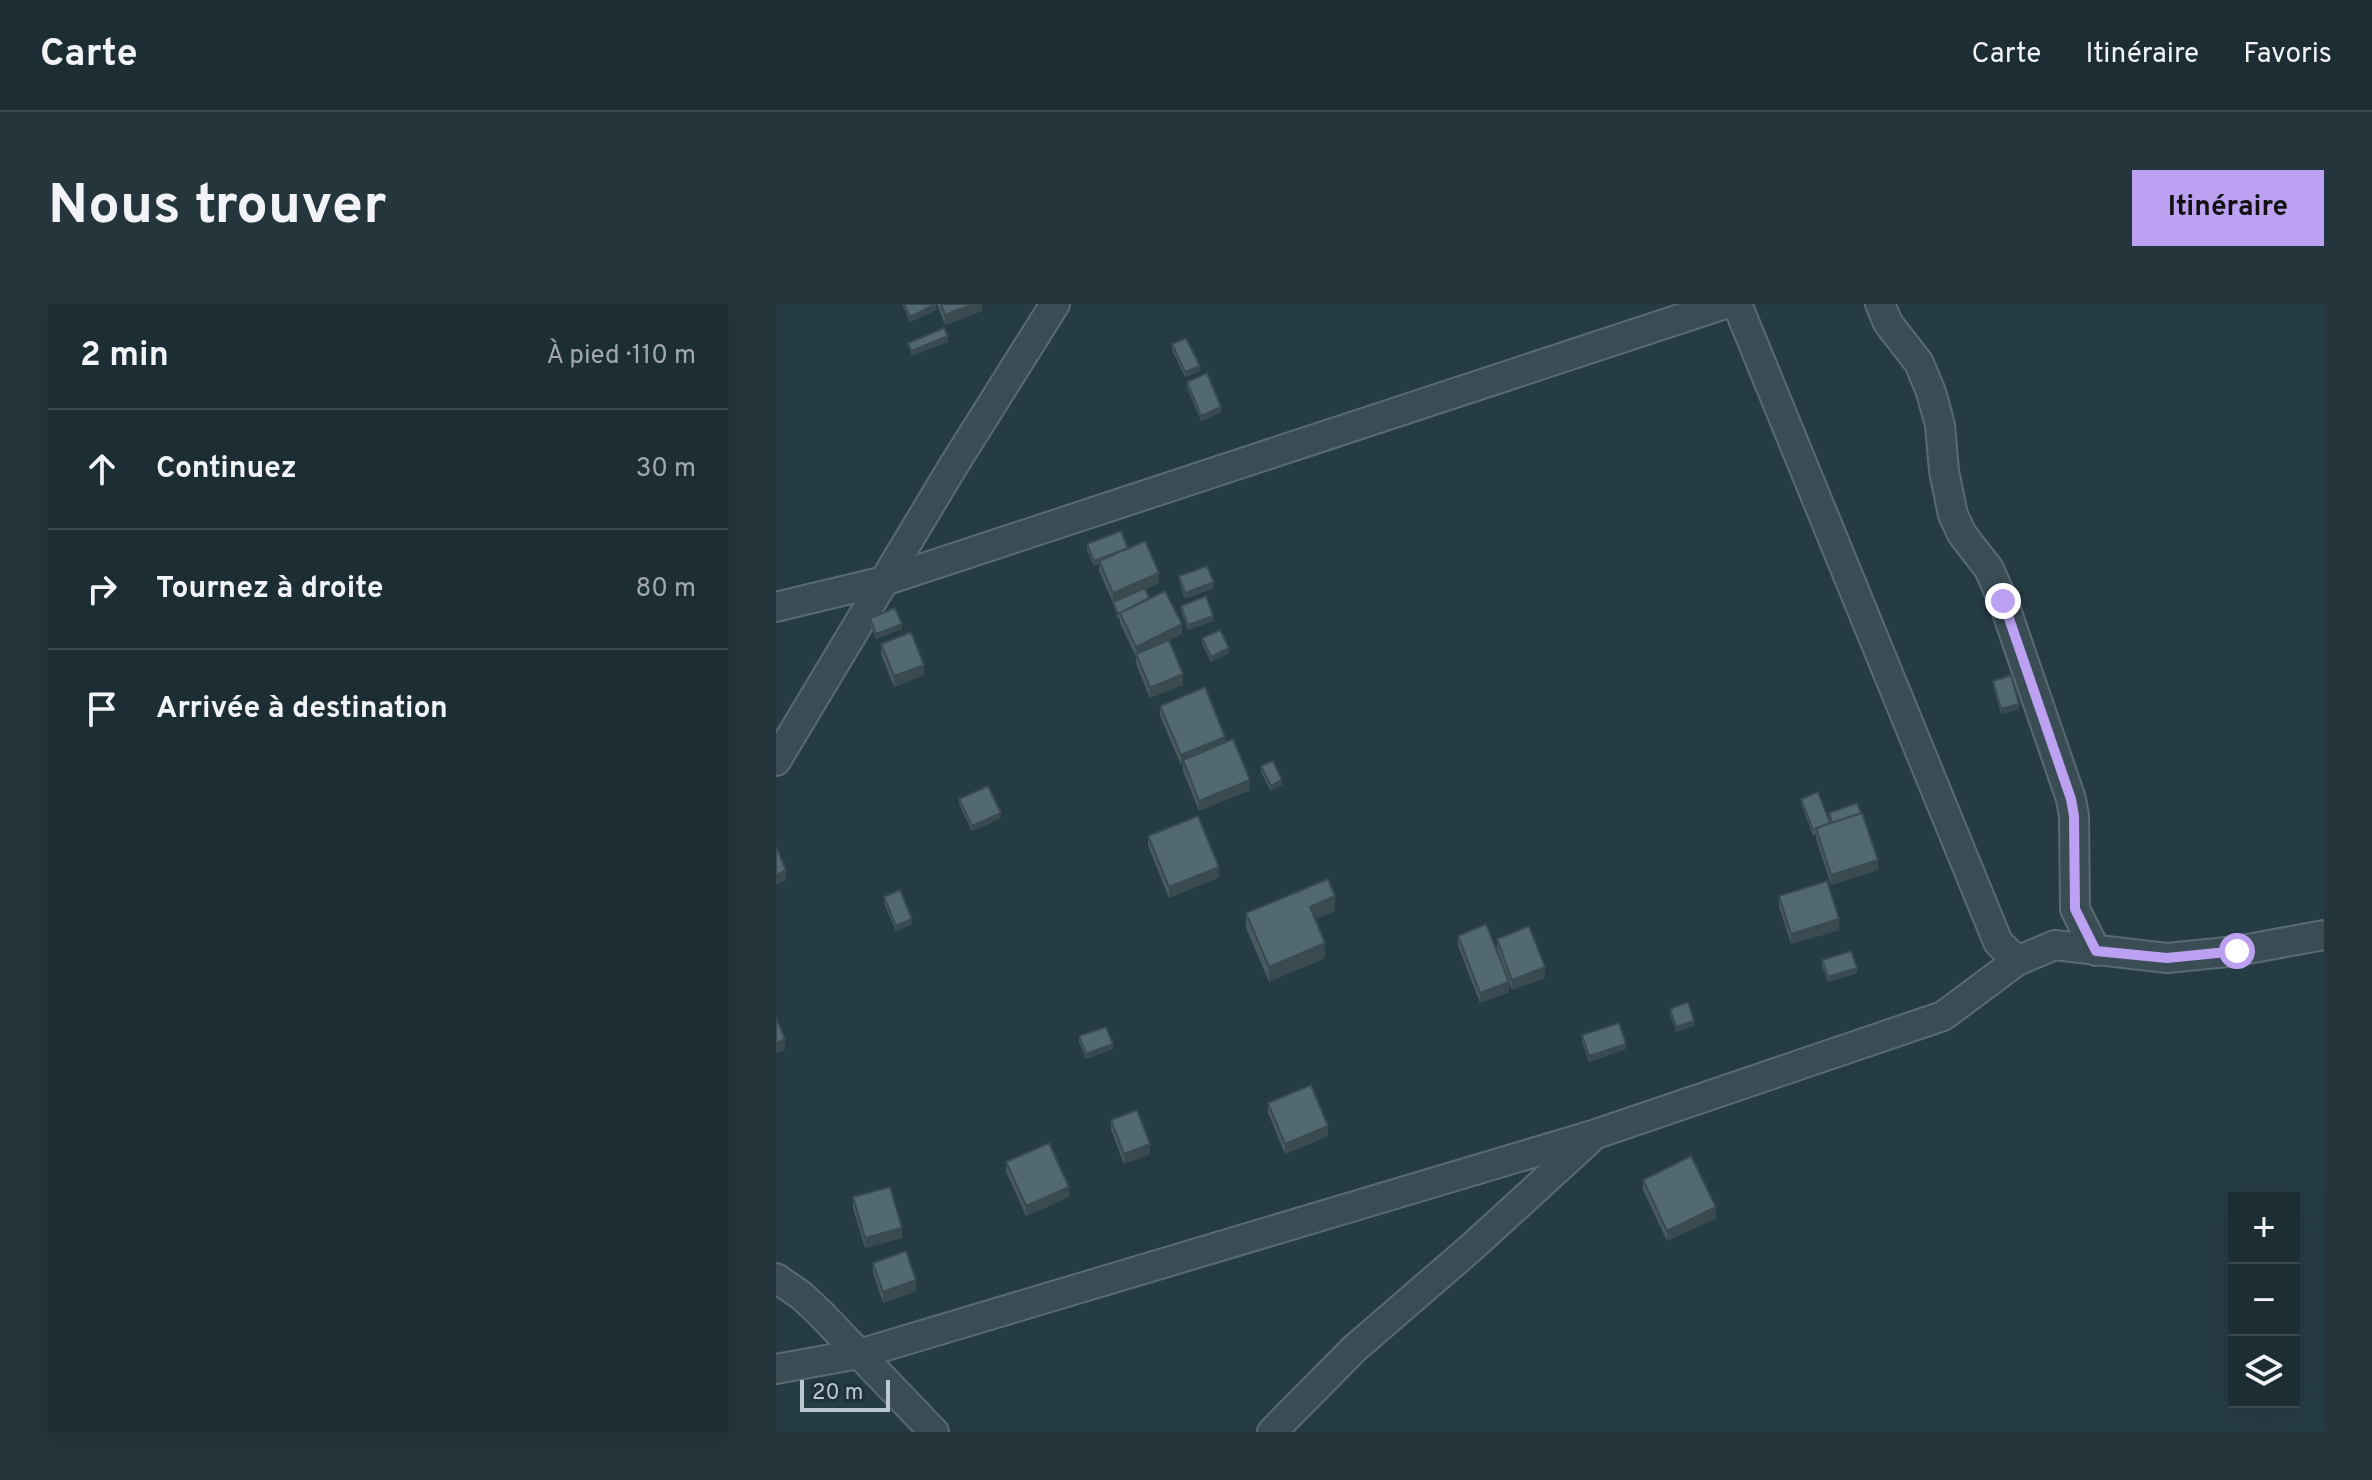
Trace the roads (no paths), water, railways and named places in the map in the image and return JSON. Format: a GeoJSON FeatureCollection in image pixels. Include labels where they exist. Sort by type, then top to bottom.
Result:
{"type":"FeatureCollection","features":[{"type":"Feature","properties":{"kind":"street"},"geometry":{"type":"LineString","coordinates":[[776,761],[1055,304]]}},
{"type":"Feature","properties":{"kind":"street"},"geometry":{"type":"LineString","coordinates":[[776,607],[884,581],[1725,304]]}},
{"type":"Feature","properties":{"kind":"street"},"geometry":{"type":"LineString","coordinates":[[1737,304],[1998,942],[2017,961]]}},
{"type":"Feature","properties":{"kind":"street"},"geometry":{"type":"LineString","coordinates":[[1880,304],[1888,323],[1919,363],[1931,392],[1940,425],[1944,471],[1953,515],[1962,534],[1989,569],[2003,601],[2071,799],[2075,909],[2096,951]]}},
{"type":"Feature","properties":{"kind":"street"},"geometry":{"type":"LineString","coordinates":[[2055,945],[2075,909]]}},
{"type":"Feature","properties":{"kind":"street"},"geometry":{"type":"LineString","coordinates":[[776,1369],[859,1354],[1596,1134],[1943,1016],[2017,961],[2055,945],[2167,958],[2237,951],[2324,935]]}},
{"type":"Feature","properties":{"kind":"street"},"geometry":{"type":"LineString","coordinates":[[1272,1432],[1354,1349],[1596,1134]]}},
{"type":"Feature","properties":{"kind":"street"},"geometry":{"type":"LineString","coordinates":[[776,1278],[802,1296],[934,1432]]}}]}
